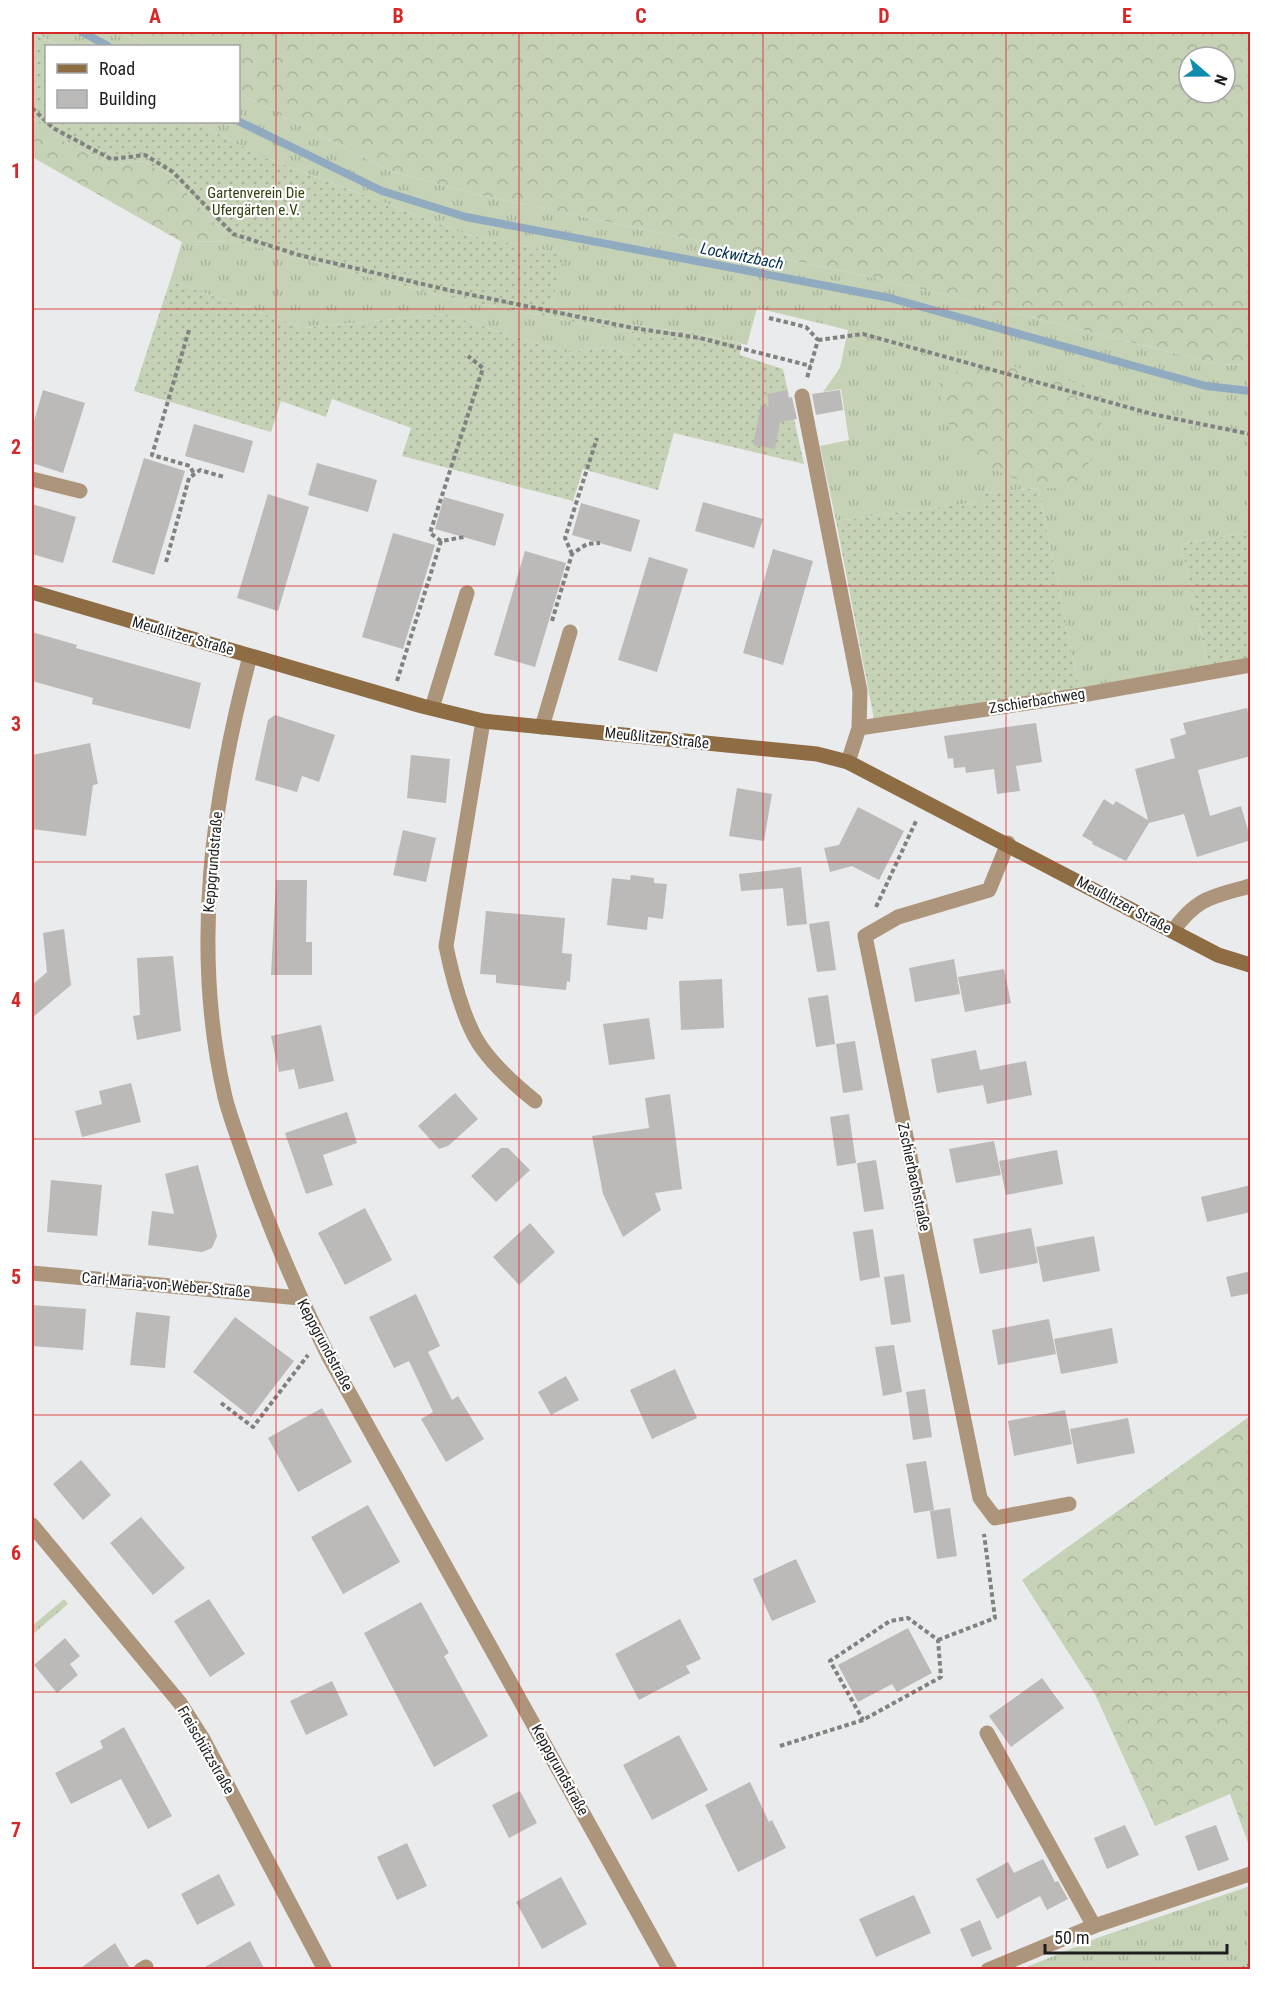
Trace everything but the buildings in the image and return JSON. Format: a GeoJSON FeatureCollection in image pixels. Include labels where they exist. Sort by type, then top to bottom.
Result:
{"type":"FeatureCollection","features":[{"type":"Feature","properties":{"kind":"street"},"geometry":{"type":"LineString","coordinates":[[802,396],[860,691],[860,728],[848,762]]}},
{"type":"Feature","properties":{"kind":"street"},"geometry":{"type":"LineString","coordinates":[[32,479],[80,491]]}},
{"type":"Feature","properties":{"kind":"street","name":"Meußlitzer Straße"},"geometry":{"type":"LineString","coordinates":[[32,592],[392,697],[483,721],[817,754],[848,762],[1008,843],[1218,955],[1251,965]]}},
{"type":"Feature","properties":{"kind":"street"},"geometry":{"type":"LineString","coordinates":[[432,708],[467,593]]}},
{"type":"Feature","properties":{"kind":"street"},"geometry":{"type":"LineString","coordinates":[[542,727],[570,632]]}},
{"type":"Feature","properties":{"kind":"street","name":"Keppgrundstraße"},"geometry":{"type":"LineString","coordinates":[[250,656],[225,761],[212,844],[207,908],[209,982],[225,1098],[263,1212],[320,1338],[670,1970]]}},
{"type":"Feature","properties":{"kind":"street","name":"Zschierbachweg"},"geometry":{"type":"LineString","coordinates":[[860,728],[1082,695],[1251,665]]}},
{"type":"Feature","properties":{"kind":"street"},"geometry":{"type":"LineString","coordinates":[[483,721],[446,946],[454,982],[473,1034],[511,1081],[535,1101]]}},
{"type":"Feature","properties":{"kind":"street"},"geometry":{"type":"LineString","coordinates":[[865,936],[898,917],[989,890],[1008,843]]}},
{"type":"Feature","properties":{"kind":"street"},"geometry":{"type":"LineString","coordinates":[[1173,931],[1183,916],[1203,899],[1251,886]]}},
{"type":"Feature","properties":{"kind":"street","name":"Zschierbachstraße"},"geometry":{"type":"LineString","coordinates":[[865,936],[980,1498],[995,1518],[1069,1504]]}},
{"type":"Feature","properties":{"kind":"street","name":"Carl-Maria-von-Weber-Straße"},"geometry":{"type":"LineString","coordinates":[[32,1273],[300,1298]]}},
{"type":"Feature","properties":{"kind":"street","name":"Freischützstraße"},"geometry":{"type":"LineString","coordinates":[[32,1525],[180,1704],[203,1739],[325,1970]]}},
{"type":"Feature","properties":{"kind":"street"},"geometry":{"type":"LineString","coordinates":[[987,1733],[1094,1926]]}},
{"type":"Feature","properties":{"kind":"street"},"geometry":{"type":"LineString","coordinates":[[988,1970],[1094,1926],[1251,1874]]}},
{"type":"Feature","properties":{"kind":"path"},"geometry":{"type":"LineString","coordinates":[[32,108],[45,120]]}},
{"type":"Feature","properties":{"kind":"path"},"geometry":{"type":"LineString","coordinates":[[48,123],[111,159],[145,155],[173,172],[234,234],[299,255],[448,290],[633,328],[700,338],[812,363],[818,340]]}},
{"type":"Feature","properties":{"kind":"path"},"geometry":{"type":"LineString","coordinates":[[769,318],[806,327],[818,340]]}},
{"type":"Feature","properties":{"kind":"path"},"geometry":{"type":"LineString","coordinates":[[189,330],[152,455],[190,466],[194,474]]}},
{"type":"Feature","properties":{"kind":"path"},"geometry":{"type":"LineString","coordinates":[[818,340],[863,334],[1152,414],[1251,434]]}},
{"type":"Feature","properties":{"kind":"path"},"geometry":{"type":"LineString","coordinates":[[464,537],[441,541],[430,533],[483,368],[468,356]]}},
{"type":"Feature","properties":{"kind":"path"},"geometry":{"type":"LineString","coordinates":[[572,554],[565,538],[597,438]]}},
{"type":"Feature","properties":{"kind":"path"},"geometry":{"type":"LineString","coordinates":[[166,562],[189,478],[200,470],[224,477]]}},
{"type":"Feature","properties":{"kind":"path"},"geometry":{"type":"LineString","coordinates":[[392,697],[441,541]]}},
{"type":"Feature","properties":{"kind":"path"},"geometry":{"type":"LineString","coordinates":[[865,936],[869,922],[926,801]]}},
{"type":"Feature","properties":{"kind":"path"},"geometry":{"type":"LineString","coordinates":[[221,1403],[253,1427],[320,1338]]}},
{"type":"Feature","properties":{"kind":"path"},"geometry":{"type":"LineString","coordinates":[[938,1640],[995,1618],[984,1531]]}},
{"type":"Feature","properties":{"kind":"path"},"geometry":{"type":"LineString","coordinates":[[780,1746],[863,1720],[941,1677],[938,1640],[908,1618],[890,1621],[830,1661],[863,1720]]}},
{"type":"Feature","properties":{"kind":"path"},"geometry":{"type":"LineString","coordinates":[[1241,1970],[1251,1965]]}},
{"type":"Feature","properties":{"kind":"green space","name":"Gartenverein Die Ufergärten e.V."},"geometry":{"type":"Polygon","coordinates":[[[32,32],[58,45],[45,45],[45,123],[198,123],[256,154],[468,235],[564,254],[551,308],[639,326],[700,334],[741,344],[740,355],[783,369],[804,464],[674,433],[658,490],[583,469],[573,501],[402,456],[411,428],[332,399],[326,417],[281,401],[271,432],[134,391],[170,281],[304,328],[444,314],[567,353],[606,347],[630,355],[637,334],[446,297],[232,241],[170,175],[142,161],[111,165],[53,135],[32,117],[32,32]]]}},
{"type":"Feature","properties":{"kind":"green space"},"geometry":{"type":"Polygon","coordinates":[[[33,32],[119,32],[146,45],[58,45],[33,32]]]}},
{"type":"Feature","properties":{"kind":"green space"},"geometry":{"type":"Polygon","coordinates":[[[119,32],[1250,32],[1250,365],[1217,364],[894,282],[479,195],[390,171],[240,94],[240,45],[146,45],[119,32]]]}},
{"type":"Feature","properties":{"kind":"green space"},"geometry":{"type":"Polygon","coordinates":[[[240,94],[390,171],[479,195],[894,282],[1217,364],[1250,365],[1250,532],[1181,544],[1208,666],[1079,688],[1038,488],[985,493],[986,501],[836,521],[820,446],[849,440],[841,389],[823,392],[840,368],[848,330],[757,308],[747,345],[700,334],[639,326],[551,308],[563,254],[468,235],[256,154],[198,123],[240,123],[240,94]]]}},
{"type":"Feature","properties":{"kind":"green space"},"geometry":{"type":"Polygon","coordinates":[[[32,117],[53,135],[111,165],[142,161],[170,175],[232,241],[182,242],[32,157],[32,117]]]}},
{"type":"Feature","properties":{"kind":"green space"},"geometry":{"type":"Polygon","coordinates":[[[232,241],[446,297],[637,334],[631,355],[606,347],[567,353],[444,314],[304,328],[170,281],[182,242],[232,241]]]}},
{"type":"Feature","properties":{"kind":"green space"},"geometry":{"type":"Polygon","coordinates":[[[979,357],[1102,390],[1101,444],[1072,488],[1038,488],[960,456],[936,386],[979,357]]]}},
{"type":"Feature","properties":{"kind":"green space"},"geometry":{"type":"Polygon","coordinates":[[[1038,488],[1079,688],[874,719],[836,521],[985,501],[985,493],[1038,488]]]}},
{"type":"Feature","properties":{"kind":"green space"},"geometry":{"type":"Polygon","coordinates":[[[1250,532],[1250,658],[1208,666],[1181,544],[1250,532]]]}},
{"type":"Feature","properties":{"kind":"green space"},"geometry":{"type":"Polygon","coordinates":[[[1250,1416],[1250,1848],[1230,1794],[1155,1826],[1095,1694],[1022,1580],[1250,1416]]]}},
{"type":"Feature","properties":{"kind":"green space"},"geometry":{"type":"Polygon","coordinates":[[[64,1599],[68,1604],[32,1635],[32,1626],[64,1599]]]}},
{"type":"Feature","properties":{"kind":"green space"},"geometry":{"type":"Polygon","coordinates":[[[1250,1886],[1250,1969],[1022,1969],[1097,1938],[1250,1886]]]}},
{"type":"Feature","properties":{"kind":"waterway","name":"Lockwitzbach"},"geometry":{"type":"LineString","coordinates":[[82,32],[106,45]]}},
{"type":"Feature","properties":{"kind":"waterway","name":"Lockwitzbach"},"geometry":{"type":"LineString","coordinates":[[240,122],[382,191],[466,217],[890,298],[1206,386],[1250,391]]}}]}
